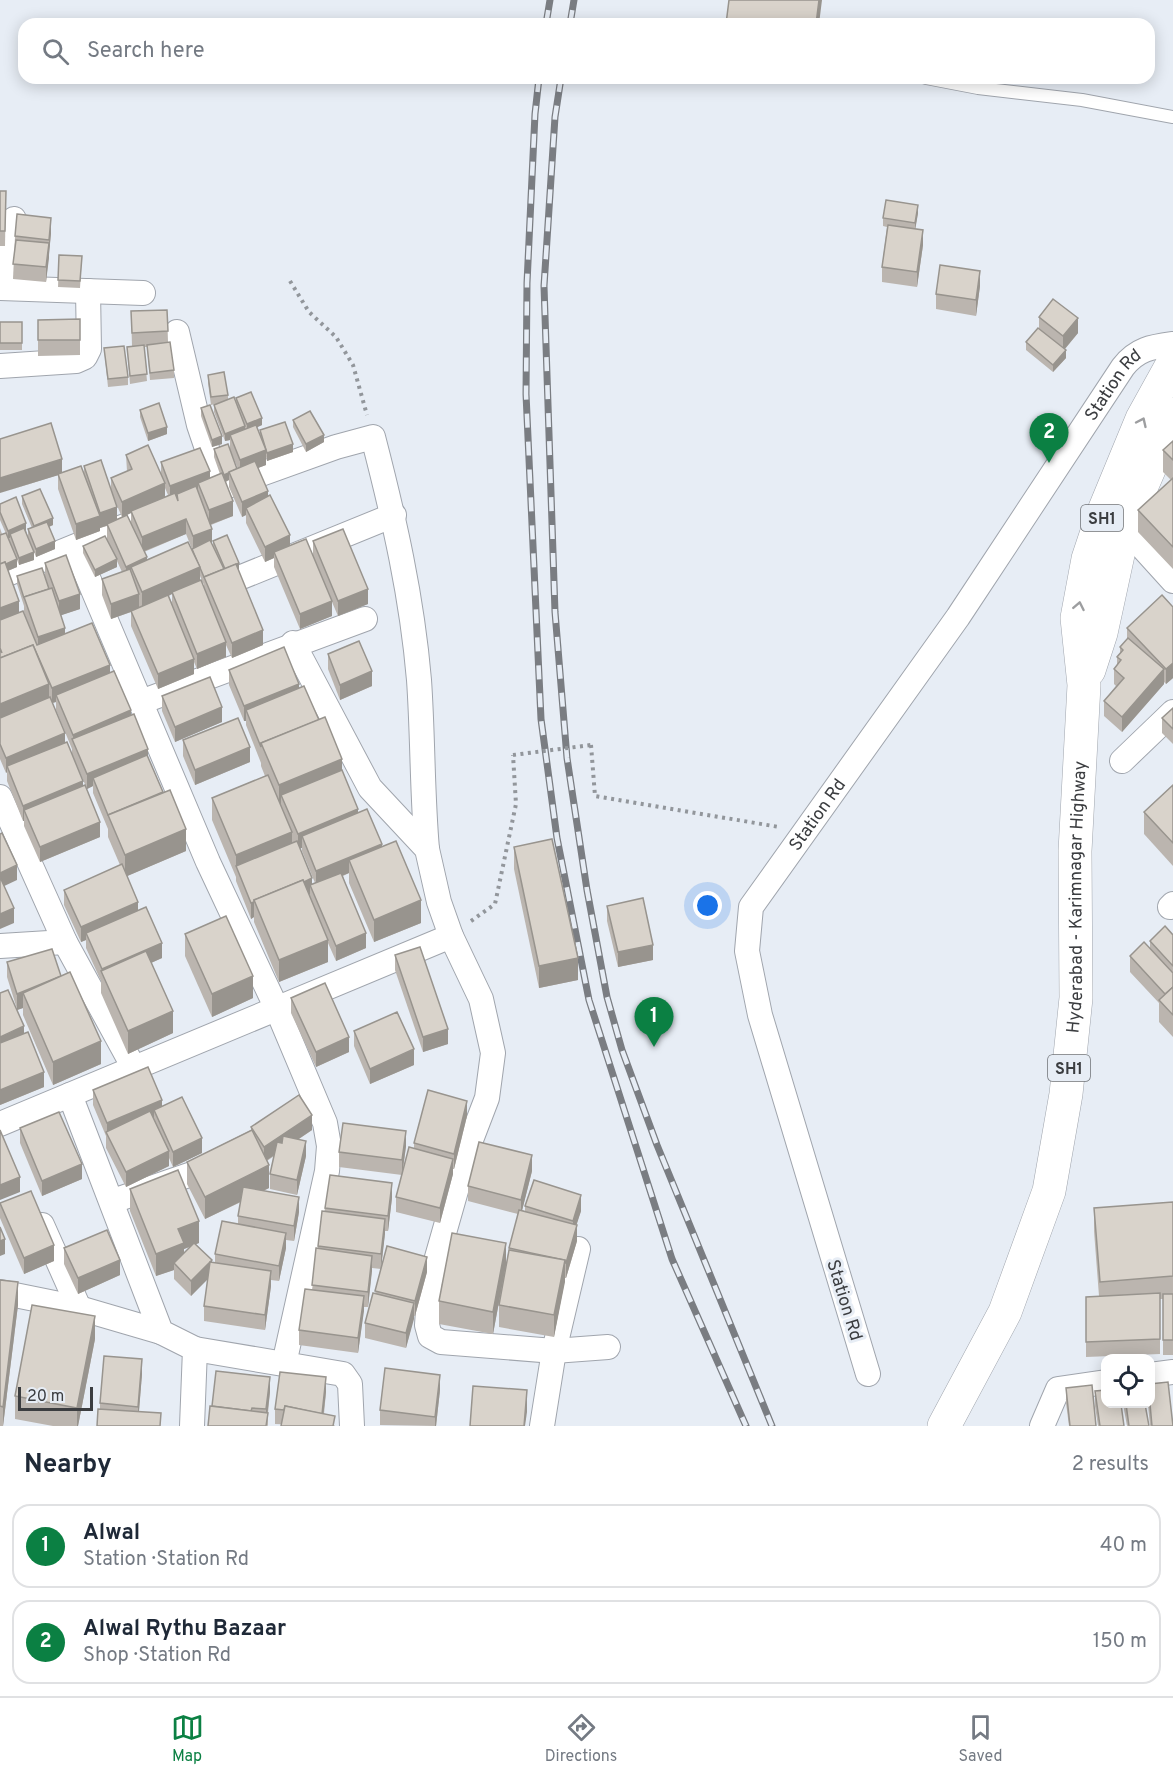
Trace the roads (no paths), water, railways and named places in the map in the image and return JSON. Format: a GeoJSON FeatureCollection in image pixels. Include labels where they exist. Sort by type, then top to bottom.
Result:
{"type":"FeatureCollection","features":[{"type":"Feature","properties":{"kind":"main road","name":"Hyderabad - Karimnagar Highway"},"geometry":{"type":"LineString","coordinates":[[944,1426],[1005,1312],[1049,1191],[1066,1094],[1076,998],[1075,851],[1084,685],[1077,618],[1088,559],[1104,511],[1142,419],[1173,363]]}},
{"type":"Feature","properties":{"kind":"main road"},"geometry":{"type":"LineString","coordinates":[[1084,685],[1101,633],[1124,527],[1173,414]]}},
{"type":"Feature","properties":{"kind":"street"},"geometry":{"type":"LineString","coordinates":[[14,219],[4,288],[143,293]]}},
{"type":"Feature","properties":{"kind":"street"},"geometry":{"type":"LineString","coordinates":[[0,366],[76,361],[85,357],[89,348],[88,291]]}},
{"type":"Feature","properties":{"kind":"street"},"geometry":{"type":"LineString","coordinates":[[177,332],[199,425],[220,487]]}},
{"type":"Feature","properties":{"kind":"street","name":"Station Rd"},"geometry":{"type":"LineString","coordinates":[[868,1374],[760,1015],[747,951],[751,906],[958,617],[1123,367],[1134,353],[1149,347],[1173,344]]}},
{"type":"Feature","properties":{"kind":"street"},"geometry":{"type":"LineString","coordinates":[[0,577],[220,487],[336,447],[373,437],[394,515],[410,601],[418,678],[427,849],[451,936],[481,999],[493,1053],[487,1098],[469,1145],[430,1282],[426,1325],[430,1336],[441,1342],[554,1351],[608,1347]]}},
{"type":"Feature","properties":{"kind":"street"},"geometry":{"type":"LineString","coordinates":[[194,596],[394,515]]}},
{"type":"Feature","properties":{"kind":"street"},"geometry":{"type":"LineString","coordinates":[[1124,527],[1173,582]]}},
{"type":"Feature","properties":{"kind":"street"},"geometry":{"type":"LineString","coordinates":[[75,547],[120,626],[141,702],[208,862],[277,1009],[325,1123],[329,1146],[327,1170],[284,1364]]}},
{"type":"Feature","properties":{"kind":"street"},"geometry":{"type":"LineString","coordinates":[[141,702],[293,643],[365,619]]}},
{"type":"Feature","properties":{"kind":"street"},"geometry":{"type":"LineString","coordinates":[[293,643],[370,788],[427,849]]}},
{"type":"Feature","properties":{"kind":"street"},"geometry":{"type":"LineString","coordinates":[[1122,760],[1173,712]]}},
{"type":"Feature","properties":{"kind":"street"},"geometry":{"type":"LineString","coordinates":[[0,796],[65,942],[134,1068]]}},
{"type":"Feature","properties":{"kind":"street"},"geometry":{"type":"LineString","coordinates":[[0,1123],[451,936]]}},
{"type":"Feature","properties":{"kind":"street"},"geometry":{"type":"LineString","coordinates":[[0,946],[65,942]]}},
{"type":"Feature","properties":{"kind":"street"},"geometry":{"type":"LineString","coordinates":[[70,1095],[113,1201],[161,1332]]}},
{"type":"Feature","properties":{"kind":"street"},"geometry":{"type":"LineString","coordinates":[[113,1201],[224,1163]]}},
{"type":"Feature","properties":{"kind":"street"},"geometry":{"type":"LineString","coordinates":[[35,1209],[79,1308]]}},
{"type":"Feature","properties":{"kind":"street"},"geometry":{"type":"LineString","coordinates":[[542,1426],[554,1351],[578,1249]]}},
{"type":"Feature","properties":{"kind":"street"},"geometry":{"type":"LineString","coordinates":[[0,1292],[79,1308],[161,1332],[195,1349],[343,1374],[350,1384],[352,1426]]}},
{"type":"Feature","properties":{"kind":"street"},"geometry":{"type":"LineString","coordinates":[[192,1426],[195,1349]]}},
{"type":"Feature","properties":{"kind":"street"},"geometry":{"type":"LineString","coordinates":[[1155,1374],[1173,1371]]}},
{"type":"Feature","properties":{"kind":"street"},"geometry":{"type":"LineString","coordinates":[[1042,1426],[1058,1389],[1101,1383]]}},
{"type":"Feature","properties":{"kind":"lane"},"geometry":{"type":"LineString","coordinates":[[957,84],[1082,100],[1173,117]]}},
{"type":"Feature","properties":{"kind":"railway"},"geometry":{"type":"LineString","coordinates":[[547,18],[550,0]]}},
{"type":"Feature","properties":{"kind":"railway"},"geometry":{"type":"LineString","coordinates":[[571,18],[574,0]]}},
{"type":"Feature","properties":{"kind":"railway"},"geometry":{"type":"LineString","coordinates":[[538,84],[527,283],[526,394],[541,719],[557,838],[589,1000],[672,1259],[746,1426]]}},
{"type":"Feature","properties":{"kind":"railway"},"geometry":{"type":"LineString","coordinates":[[560,84],[555,117],[544,286],[555,612],[567,758],[587,890],[607,997],[622,1050],[657,1145],[772,1426]]}},
{"type":"Feature","properties":{"kind":"place","name":"Alwal Rythu Bazaar"},"geometry":{"type":"Point","coordinates":[1049,463]}},
{"type":"Feature","properties":{"kind":"place","name":"Alwal"},"geometry":{"type":"Point","coordinates":[654,1047]}}]}
